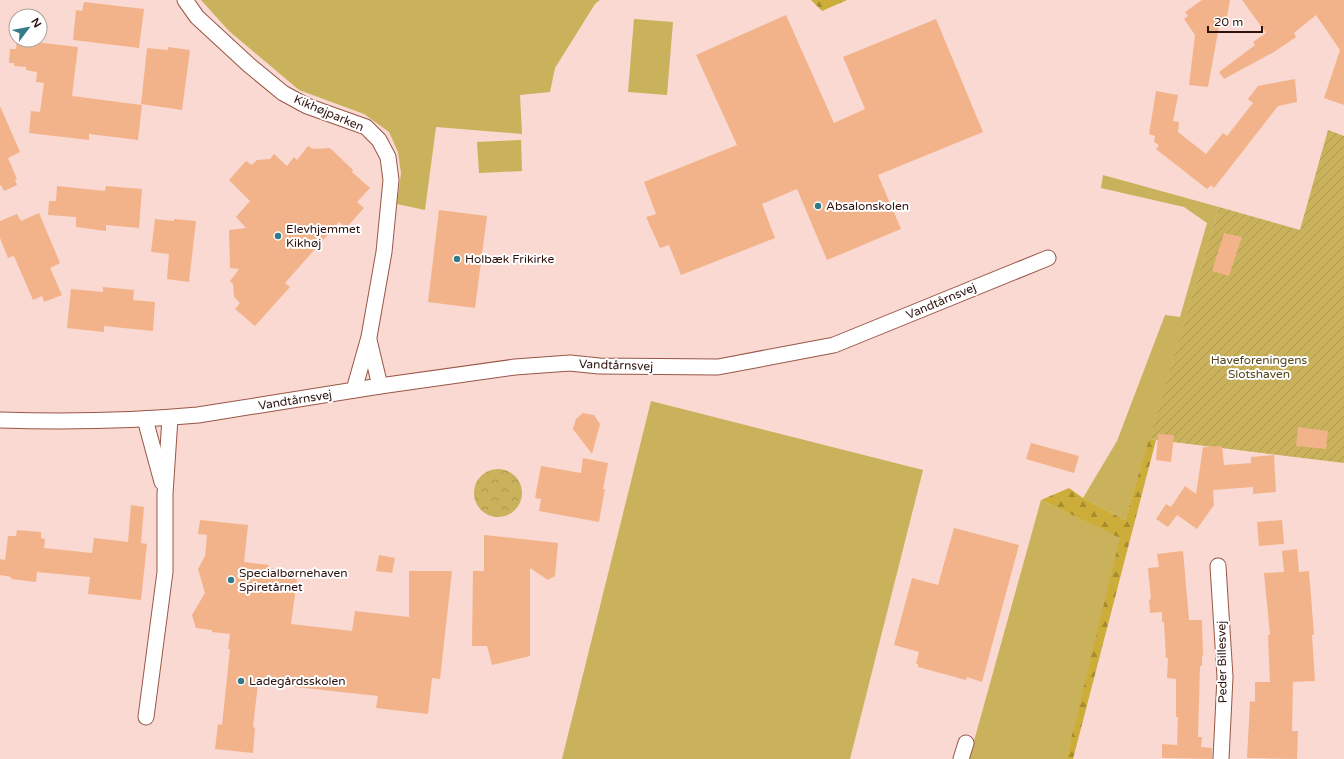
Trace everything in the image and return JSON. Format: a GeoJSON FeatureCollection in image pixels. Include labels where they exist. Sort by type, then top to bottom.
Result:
{"type":"FeatureCollection","features":[{"type":"Feature","properties":{"kind":"street","name":"Kikhøjparken"},"geometry":{"type":"LineString","coordinates":[[185,0],[197,17],[249,65],[283,93],[307,106],[366,127],[379,140],[388,157],[392,180],[385,238],[369,337],[354,390]]}},
{"type":"Feature","properties":{"kind":"street","name":"Vandtårnsvej"},"geometry":{"type":"LineString","coordinates":[[0,420],[63,422],[170,418],[515,367],[570,363],[599,366],[718,367],[834,345],[1048,258]]}},
{"type":"Feature","properties":{"kind":"street","name":"Kikhøjparken"},"geometry":{"type":"LineString","coordinates":[[369,337],[380,386]]}},
{"type":"Feature","properties":{"kind":"street"},"geometry":{"type":"LineString","coordinates":[[146,717],[165,572],[165,494],[170,418]]}},
{"type":"Feature","properties":{"kind":"street"},"geometry":{"type":"LineString","coordinates":[[145,419],[165,494]]}},
{"type":"Feature","properties":{"kind":"street","name":"Peder Billesvej"},"geometry":{"type":"LineString","coordinates":[[1218,566],[1225,677],[1221,759]]}},
{"type":"Feature","properties":{"kind":"street"},"geometry":{"type":"LineString","coordinates":[[961,759],[966,743]]}},
{"type":"Feature","properties":{"kind":"green space"},"geometry":{"type":"Polygon","coordinates":[[[201,0],[600,0],[595,4],[555,68],[550,92],[520,95],[522,134],[436,127],[425,210],[397,204],[401,173],[398,152],[389,132],[364,114],[299,90],[229,31],[201,0]]]}},
{"type":"Feature","properties":{"kind":"green space"},"geometry":{"type":"Polygon","coordinates":[[[811,0],[847,0],[822,11],[811,0]]]}},
{"type":"Feature","properties":{"kind":"green space"},"geometry":{"type":"Polygon","coordinates":[[[634,19],[673,22],[667,95],[628,92],[634,19]]]}},
{"type":"Feature","properties":{"kind":"green space","name":"Haveforeningens Slotshaven"},"geometry":{"type":"Polygon","coordinates":[[[1328,130],[1344,136],[1344,463],[1149,439],[1219,207],[1300,230],[1328,130]]]}},
{"type":"Feature","properties":{"kind":"green space"},"geometry":{"type":"Polygon","coordinates":[[[521,140],[522,171],[479,173],[477,142],[521,140]]]}},
{"type":"Feature","properties":{"kind":"green space"},"geometry":{"type":"Polygon","coordinates":[[[1103,175],[1219,207],[1125,520],[1083,498],[1117,441],[1165,315],[1180,317],[1207,223],[1184,207],[1101,188],[1103,175]]]}},
{"type":"Feature","properties":{"kind":"green space"},"geometry":{"type":"Polygon","coordinates":[[[651,401],[923,470],[850,759],[562,759],[651,401]]]}},
{"type":"Feature","properties":{"kind":"green space"},"geometry":{"type":"Polygon","coordinates":[[[1149,439],[1156,440],[1073,759],[1066,759],[1120,538],[1041,500],[1069,488],[1083,498],[1125,520],[1149,439]]]}},
{"type":"Feature","properties":{"kind":"green space"},"geometry":{"type":"Polygon","coordinates":[[[493,469],[503,469],[515,476],[522,488],[522,498],[515,510],[503,517],[493,517],[485,513],[478,506],[474,498],[474,488],[478,480],[485,473],[493,469]]]}},
{"type":"Feature","properties":{"kind":"green space"},"geometry":{"type":"Polygon","coordinates":[[[1041,500],[1121,538],[1066,759],[969,759],[1041,500]]]}},
{"type":"Feature","properties":{"kind":"building"},"geometry":{"type":"Polygon","coordinates":[[[1202,0],[1230,0],[1227,16],[1220,21],[1208,87],[1189,85],[1195,35],[1184,19],[1188,16],[1185,12],[1202,0]]]}},
{"type":"Feature","properties":{"kind":"building"},"geometry":{"type":"Polygon","coordinates":[[[1242,0],[1344,0],[1344,105],[1324,98],[1340,50],[1316,15],[1294,33],[1296,37],[1274,52],[1224,79],[1219,72],[1255,45],[1253,42],[1266,33],[1242,0]]]}},
{"type":"Feature","properties":{"kind":"building"},"geometry":{"type":"Polygon","coordinates":[[[84,2],[144,9],[139,48],[73,40],[76,10],[82,11],[84,2]]]}},
{"type":"Feature","properties":{"kind":"building"},"geometry":{"type":"Polygon","coordinates":[[[786,15],[834,123],[865,109],[843,57],[936,19],[983,132],[878,175],[901,229],[827,260],[797,189],[762,204],[775,238],[681,275],[669,245],[660,248],[646,217],[656,214],[644,182],[737,145],[696,55],[786,15]]]}},
{"type":"Feature","properties":{"kind":"building"},"geometry":{"type":"Polygon","coordinates":[[[48,44],[78,47],[72,96],[142,105],[138,140],[89,134],[89,140],[29,133],[31,111],[40,112],[44,83],[36,82],[37,72],[26,70],[26,67],[14,66],[14,63],[9,63],[10,49],[48,48],[48,44]]]}},
{"type":"Feature","properties":{"kind":"building"},"geometry":{"type":"Polygon","coordinates":[[[168,47],[190,50],[182,110],[141,104],[147,48],[168,50],[168,47]]]}},
{"type":"Feature","properties":{"kind":"building"},"geometry":{"type":"Polygon","coordinates":[[[1295,79],[1297,102],[1278,106],[1214,188],[1211,185],[1207,189],[1156,149],[1159,145],[1154,142],[1155,136],[1149,134],[1156,91],[1178,95],[1173,121],[1179,122],[1178,132],[1206,154],[1223,133],[1227,136],[1253,103],[1248,99],[1258,86],[1295,79]]]}},
{"type":"Feature","properties":{"kind":"building"},"geometry":{"type":"Polygon","coordinates":[[[0,106],[20,152],[8,158],[17,179],[15,180],[17,185],[4,191],[1,185],[0,186],[0,106]]]}},
{"type":"Feature","properties":{"kind":"building","name":"Elevhjemmet Kikhøj"},"geometry":{"type":"Polygon","coordinates":[[[308,146],[313,149],[330,148],[353,170],[352,172],[370,188],[357,202],[364,208],[346,228],[339,222],[285,283],[290,287],[255,326],[235,309],[240,303],[234,297],[233,284],[230,281],[239,269],[230,268],[229,230],[246,228],[236,217],[250,201],[229,180],[246,161],[252,165],[257,160],[270,159],[274,154],[287,166],[294,157],[297,160],[308,146]]]}},
{"type":"Feature","properties":{"kind":"building"},"geometry":{"type":"Polygon","coordinates":[[[57,186],[105,191],[106,186],[142,189],[139,228],[106,225],[106,231],[76,227],[76,217],[48,215],[49,201],[56,201],[57,186]]]}},
{"type":"Feature","properties":{"kind":"building","name":"Holbæk Frikirke"},"geometry":{"type":"Polygon","coordinates":[[[439,210],[487,216],[475,308],[428,302],[439,210]]]}},
{"type":"Feature","properties":{"kind":"building"},"geometry":{"type":"Polygon","coordinates":[[[39,213],[60,263],[50,268],[62,295],[44,302],[42,296],[33,300],[14,256],[8,258],[0,238],[0,221],[17,214],[21,221],[39,213]]]}},
{"type":"Feature","properties":{"kind":"building"},"geometry":{"type":"Polygon","coordinates":[[[155,219],[196,221],[189,282],[167,279],[169,254],[151,252],[155,219]]]}},
{"type":"Feature","properties":{"kind":"building"},"geometry":{"type":"Polygon","coordinates":[[[1224,233],[1242,237],[1229,276],[1212,271],[1224,233]]]}},
{"type":"Feature","properties":{"kind":"building"},"geometry":{"type":"Polygon","coordinates":[[[103,287],[134,290],[133,300],[155,302],[153,331],[104,326],[104,332],[67,328],[71,289],[103,292],[103,287]]]}},
{"type":"Feature","properties":{"kind":"building"},"geometry":{"type":"Polygon","coordinates":[[[583,413],[594,415],[600,424],[592,454],[573,429],[576,419],[583,413]]]}},
{"type":"Feature","properties":{"kind":"building"},"geometry":{"type":"Polygon","coordinates":[[[1298,427],[1328,431],[1326,449],[1296,446],[1298,427]]]}},
{"type":"Feature","properties":{"kind":"building"},"geometry":{"type":"Polygon","coordinates":[[[1158,434],[1174,435],[1171,462],[1156,460],[1158,434]]]}},
{"type":"Feature","properties":{"kind":"building"},"geometry":{"type":"Polygon","coordinates":[[[1031,443],[1079,456],[1074,473],[1026,459],[1031,443]]]}},
{"type":"Feature","properties":{"kind":"building"},"geometry":{"type":"Polygon","coordinates":[[[1222,446],[1224,465],[1251,463],[1251,457],[1274,455],[1276,492],[1253,494],[1253,487],[1213,490],[1214,505],[1197,529],[1177,515],[1168,527],[1156,519],[1166,504],[1171,507],[1185,486],[1196,494],[1203,447],[1222,446]]]}},
{"type":"Feature","properties":{"kind":"building"},"geometry":{"type":"Polygon","coordinates":[[[583,458],[608,463],[599,522],[539,511],[541,499],[535,498],[541,466],[581,473],[583,458]]]}},
{"type":"Feature","properties":{"kind":"building"},"geometry":{"type":"Polygon","coordinates":[[[131,505],[144,507],[141,543],[147,544],[141,600],[88,594],[90,577],[37,572],[36,582],[11,579],[11,577],[0,575],[0,559],[5,560],[8,536],[16,536],[17,530],[41,532],[41,538],[45,539],[44,548],[92,553],[94,538],[128,542],[131,505]]]}},
{"type":"Feature","properties":{"kind":"building"},"geometry":{"type":"Polygon","coordinates":[[[200,520],[248,525],[244,562],[269,565],[268,568],[298,572],[291,624],[352,631],[355,611],[409,617],[409,571],[452,571],[440,679],[432,678],[428,714],[376,708],[378,696],[258,683],[253,727],[255,728],[253,753],[215,749],[218,724],[222,725],[230,649],[228,649],[230,634],[196,628],[192,615],[205,593],[198,569],[205,556],[207,535],[198,534],[200,520]]]}},
{"type":"Feature","properties":{"kind":"building"},"geometry":{"type":"Polygon","coordinates":[[[1282,520],[1284,544],[1259,546],[1257,522],[1282,520]]]}},
{"type":"Feature","properties":{"kind":"building"},"geometry":{"type":"Polygon","coordinates":[[[954,528],[1019,545],[982,682],[967,677],[966,680],[918,667],[918,664],[916,664],[919,652],[894,645],[912,578],[938,585],[954,528]]]}},
{"type":"Feature","properties":{"kind":"building"},"geometry":{"type":"Polygon","coordinates":[[[484,535],[558,543],[555,576],[548,580],[530,568],[530,656],[492,665],[487,646],[472,646],[473,571],[484,571],[484,535]]]}},
{"type":"Feature","properties":{"kind":"building"},"geometry":{"type":"Polygon","coordinates":[[[1297,549],[1299,572],[1309,571],[1314,635],[1312,635],[1315,681],[1293,682],[1292,731],[1298,731],[1297,759],[1247,758],[1250,701],[1255,702],[1255,682],[1270,682],[1268,635],[1270,635],[1264,573],[1284,572],[1282,551],[1297,549]]]}},
{"type":"Feature","properties":{"kind":"building"},"geometry":{"type":"Polygon","coordinates":[[[1183,551],[1189,620],[1202,620],[1203,656],[1202,666],[1200,666],[1198,737],[1202,737],[1201,747],[1212,748],[1212,759],[1162,758],[1162,744],[1177,745],[1178,717],[1176,717],[1176,679],[1167,678],[1168,658],[1166,658],[1162,612],[1150,613],[1149,600],[1151,599],[1148,568],[1159,567],[1157,554],[1183,551]]]}},
{"type":"Feature","properties":{"kind":"building"},"geometry":{"type":"Polygon","coordinates":[[[379,555],[395,558],[392,573],[376,571],[379,555]]]}},
{"type":"Feature","properties":{"kind":"place","name":"Absalonskolen"},"geometry":{"type":"Point","coordinates":[818,206]}},
{"type":"Feature","properties":{"kind":"place","name":"Elevhjemmet Kikhøj"},"geometry":{"type":"Point","coordinates":[278,236]}},
{"type":"Feature","properties":{"kind":"place","name":"Holbæk Frikirke"},"geometry":{"type":"Point","coordinates":[457,259]}},
{"type":"Feature","properties":{"kind":"place","name":"Specialbørnehaven Spiretårnet"},"geometry":{"type":"Point","coordinates":[231,580]}},
{"type":"Feature","properties":{"kind":"place","name":"Ladegårdsskolen"},"geometry":{"type":"Point","coordinates":[241,681]}}]}
